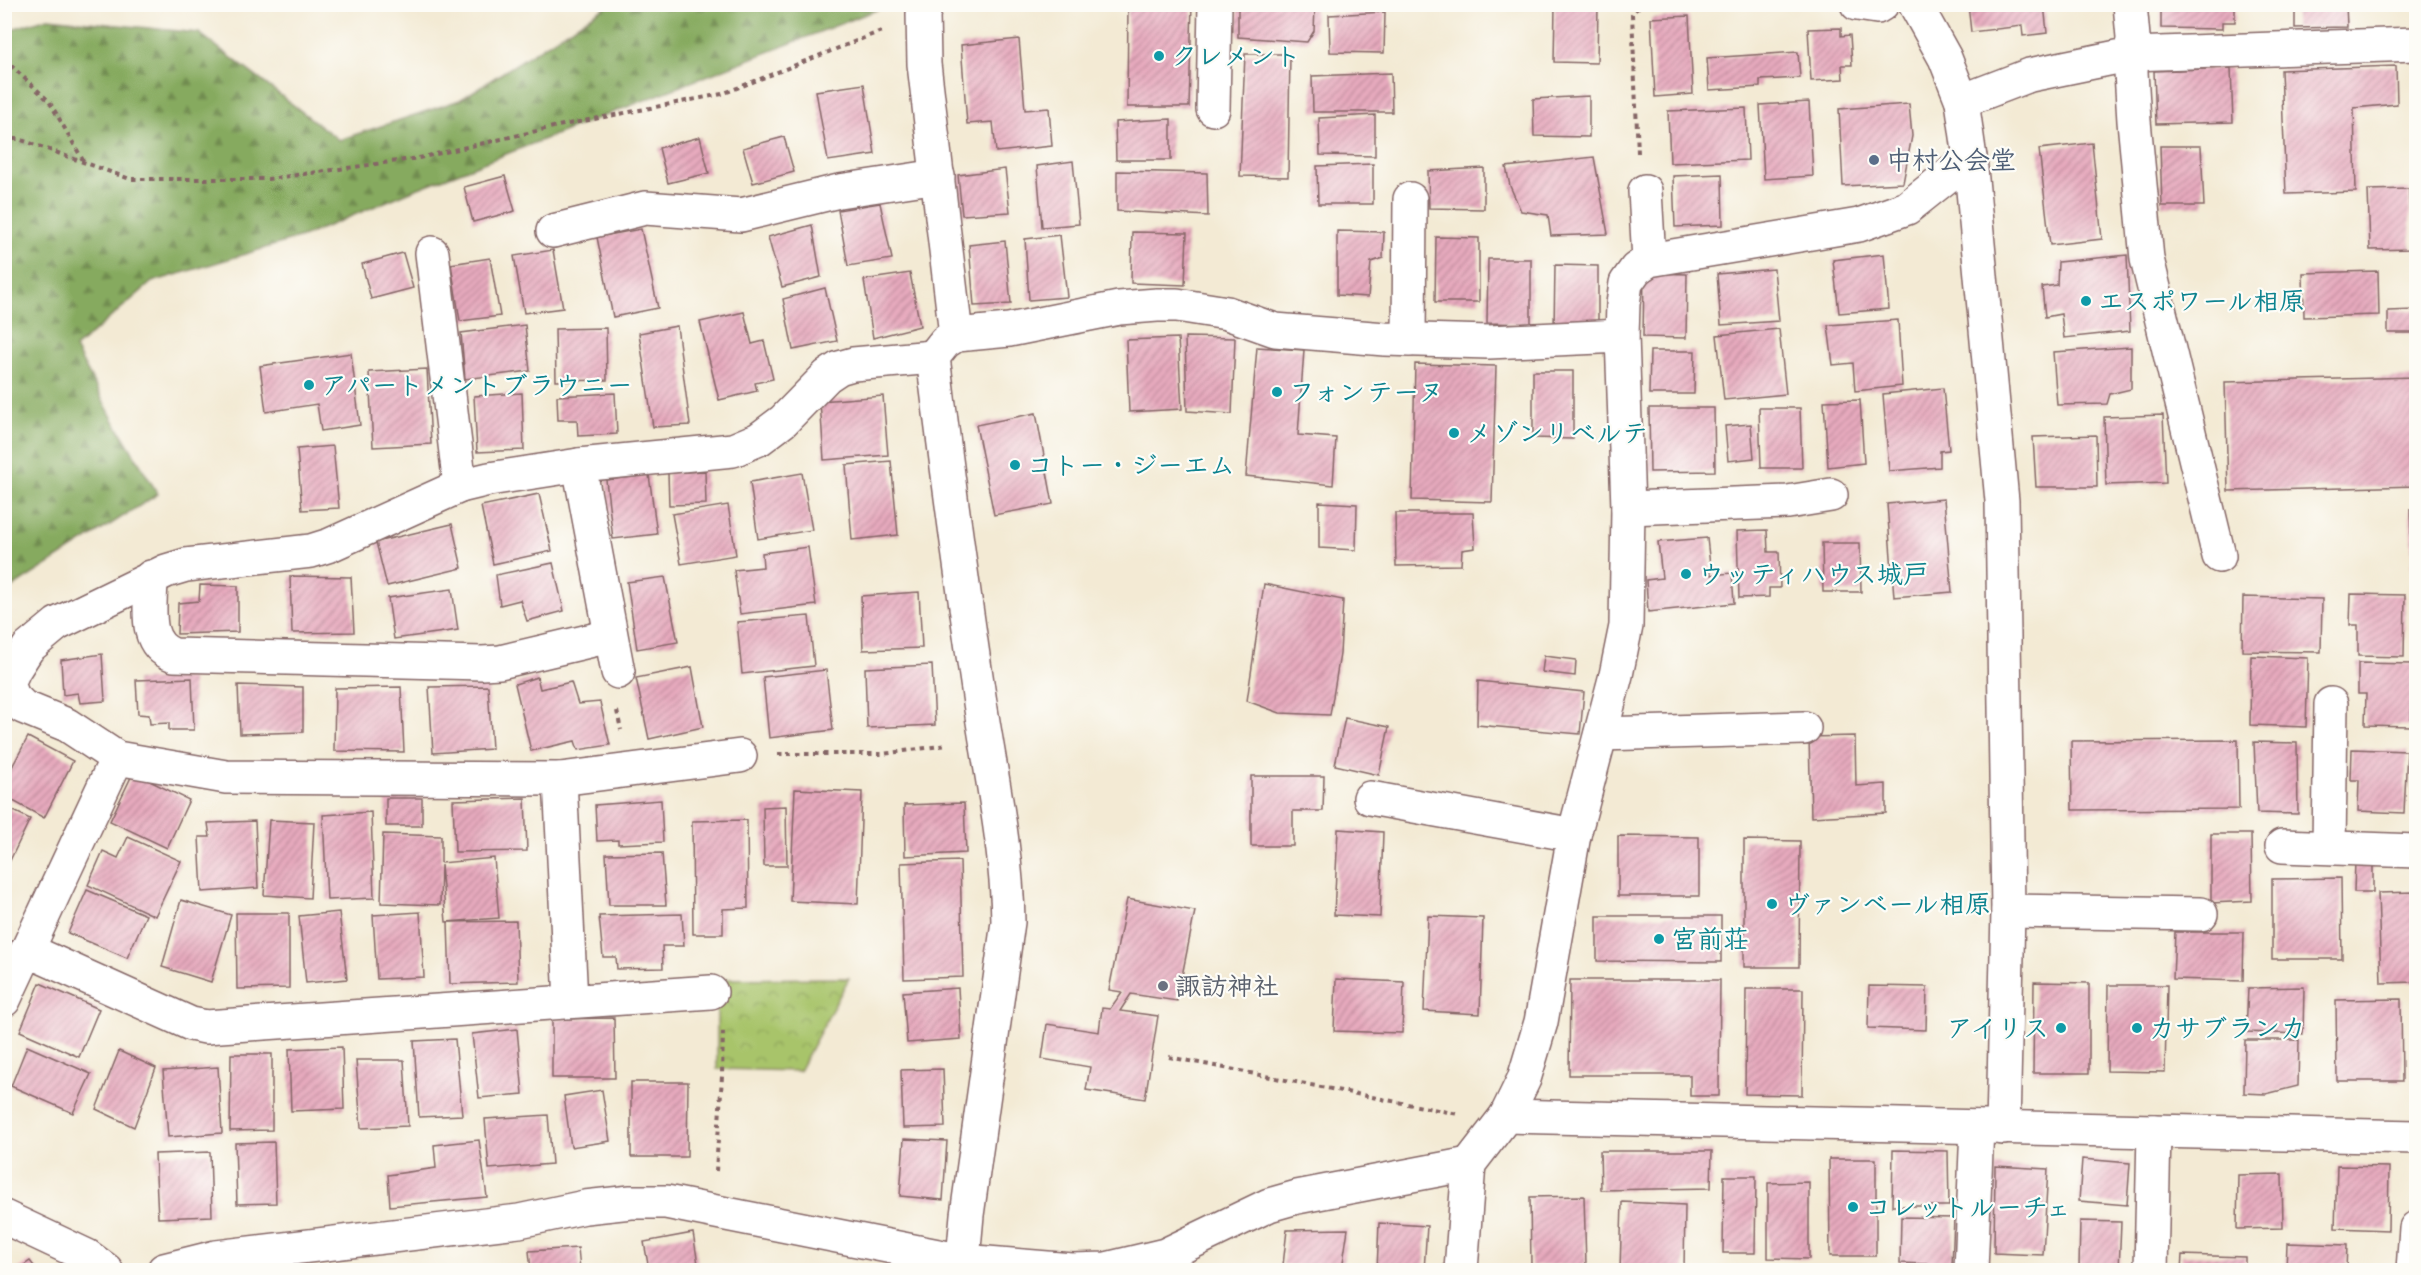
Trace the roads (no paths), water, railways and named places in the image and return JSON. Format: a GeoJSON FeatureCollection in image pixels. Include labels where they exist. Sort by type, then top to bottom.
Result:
{"type":"FeatureCollection","features":[{"type":"Feature","properties":{"kind":"street"},"geometry":{"type":"LineString","coordinates":[[1213,109],[1215,4]]}},
{"type":"Feature","properties":{"kind":"street"},"geometry":{"type":"LineString","coordinates":[[1857,4],[1877,7],[1882,4]]}},
{"type":"Feature","properties":{"kind":"street"},"geometry":{"type":"LineString","coordinates":[[1915,4],[1945,58],[1962,101],[1970,158],[2002,501],[2008,911],[1990,1128],[1971,1270]]}},
{"type":"Feature","properties":{"kind":"street"},"geometry":{"type":"LineString","coordinates":[[2130,4],[2133,37],[2134,121],[2147,259],[2219,556]]}},
{"type":"Feature","properties":{"kind":"street"},"geometry":{"type":"LineString","coordinates":[[925,10],[924,64],[956,335]]}},
{"type":"Feature","properties":{"kind":"street"},"geometry":{"type":"LineString","coordinates":[[1962,101],[2030,75],[2132,54],[2416,54]]}},
{"type":"Feature","properties":{"kind":"street"},"geometry":{"type":"LineString","coordinates":[[1461,1270],[1469,1164],[1503,1120],[1524,1079],[1541,1022],[1574,835],[1601,734],[1626,626],[1628,508],[1622,336],[1626,283],[1636,269],[1649,260],[1859,225],[1907,208],[1970,158]]}},
{"type":"Feature","properties":{"kind":"street"},"geometry":{"type":"LineString","coordinates":[[553,231],[645,208],[741,216],[839,191],[938,176]]}},
{"type":"Feature","properties":{"kind":"street"},"geometry":{"type":"LineString","coordinates":[[1645,191],[1649,260]]}},
{"type":"Feature","properties":{"kind":"street"},"geometry":{"type":"LineString","coordinates":[[1408,339],[1410,199]]}},
{"type":"Feature","properties":{"kind":"street"},"geometry":{"type":"LineString","coordinates":[[432,253],[460,486]]}},
{"type":"Feature","properties":{"kind":"street"},"geometry":{"type":"LineString","coordinates":[[962,1266],[967,1215],[1008,922],[1005,863],[998,804],[985,735],[958,555],[933,357],[945,342],[956,335],[1010,330],[1119,308],[1177,304],[1227,312],[1275,330],[1489,342],[1622,336]]}},
{"type":"Feature","properties":{"kind":"street"},"geometry":{"type":"LineString","coordinates":[[740,756],[560,779],[226,777],[117,758],[67,725],[23,707],[13,697],[8,683],[28,648],[57,624],[151,578],[186,565],[311,551],[330,545],[460,486],[489,479],[579,465],[733,450],[759,439],[783,421],[827,376],[838,368],[853,364],[933,357]]}},
{"type":"Feature","properties":{"kind":"street"},"geometry":{"type":"LineString","coordinates":[[579,465],[618,672]]}},
{"type":"Feature","properties":{"kind":"street"},"geometry":{"type":"LineString","coordinates":[[1628,508],[1788,502],[1830,495]]}},
{"type":"Feature","properties":{"kind":"street"},"geometry":{"type":"LineString","coordinates":[[151,578],[151,634],[162,651],[174,655],[482,663],[500,662],[610,636]]}},
{"type":"Feature","properties":{"kind":"street"},"geometry":{"type":"LineString","coordinates":[[2329,847],[2331,705]]}},
{"type":"Feature","properties":{"kind":"street"},"geometry":{"type":"LineString","coordinates":[[1601,734],[1804,728]]}},
{"type":"Feature","properties":{"kind":"street"},"geometry":{"type":"LineString","coordinates":[[4,1000],[117,758]]}},
{"type":"Feature","properties":{"kind":"street"},"geometry":{"type":"LineString","coordinates":[[560,779],[571,1001]]}},
{"type":"Feature","properties":{"kind":"street"},"geometry":{"type":"LineString","coordinates":[[1370,798],[1574,835]]}},
{"type":"Feature","properties":{"kind":"street"},"geometry":{"type":"LineString","coordinates":[[2282,846],[2416,850]]}},
{"type":"Feature","properties":{"kind":"street"},"geometry":{"type":"LineString","coordinates":[[2008,911],[2201,914]]}},
{"type":"Feature","properties":{"kind":"street"},"geometry":{"type":"LineString","coordinates":[[27,950],[191,1024],[206,1027],[711,992]]}},
{"type":"Feature","properties":{"kind":"street"},"geometry":{"type":"LineString","coordinates":[[1503,1120],[2416,1137]]}},
{"type":"Feature","properties":{"kind":"street"},"geometry":{"type":"LineString","coordinates":[[2151,1270],[2154,1131]]}},
{"type":"Feature","properties":{"kind":"street"},"geometry":{"type":"LineString","coordinates":[[164,1270],[216,1257],[519,1221],[631,1202],[666,1202],[962,1266],[1106,1269],[1165,1254],[1269,1205],[1469,1164]]}},
{"type":"Feature","properties":{"kind":"street"},"geometry":{"type":"LineString","coordinates":[[4,1216],[87,1256],[106,1270]]}},
{"type":"Feature","properties":{"kind":"street"},"geometry":{"type":"LineString","coordinates":[[2413,1270],[2416,1228]]}},
{"type":"Feature","properties":{"kind":"place","name":"クレメント"},"geometry":{"type":"Point","coordinates":[1159,56]}},
{"type":"Feature","properties":{"kind":"place","name":"中村公会堂"},"geometry":{"type":"Point","coordinates":[1874,160]}},
{"type":"Feature","properties":{"kind":"place","name":"エスポワール相原"},"geometry":{"type":"Point","coordinates":[2086,301]}},
{"type":"Feature","properties":{"kind":"place","name":"アパートメントブラウニー"},"geometry":{"type":"Point","coordinates":[309,385]}},
{"type":"Feature","properties":{"kind":"place","name":"フォンテーヌ"},"geometry":{"type":"Point","coordinates":[1277,392]}},
{"type":"Feature","properties":{"kind":"place","name":"メゾンリベルテ"},"geometry":{"type":"Point","coordinates":[1454,433]}},
{"type":"Feature","properties":{"kind":"place","name":"コトー・ジーエム"},"geometry":{"type":"Point","coordinates":[1015,465]}},
{"type":"Feature","properties":{"kind":"place","name":"ウッティハウス城戸"},"geometry":{"type":"Point","coordinates":[1686,574]}},
{"type":"Feature","properties":{"kind":"place","name":"ヴァンベール相原"},"geometry":{"type":"Point","coordinates":[1772,904]}},
{"type":"Feature","properties":{"kind":"place","name":"宮前荘"},"geometry":{"type":"Point","coordinates":[1659,939]}},
{"type":"Feature","properties":{"kind":"place","name":"諏訪神社"},"geometry":{"type":"Point","coordinates":[1163,986]}},
{"type":"Feature","properties":{"kind":"place","name":"アイリス"},"geometry":{"type":"Point","coordinates":[2061,1028]}},
{"type":"Feature","properties":{"kind":"place","name":"カサブランカ"},"geometry":{"type":"Point","coordinates":[2137,1028]}},
{"type":"Feature","properties":{"kind":"place","name":"コレットルーチェ"},"geometry":{"type":"Point","coordinates":[1853,1207]}}]}
